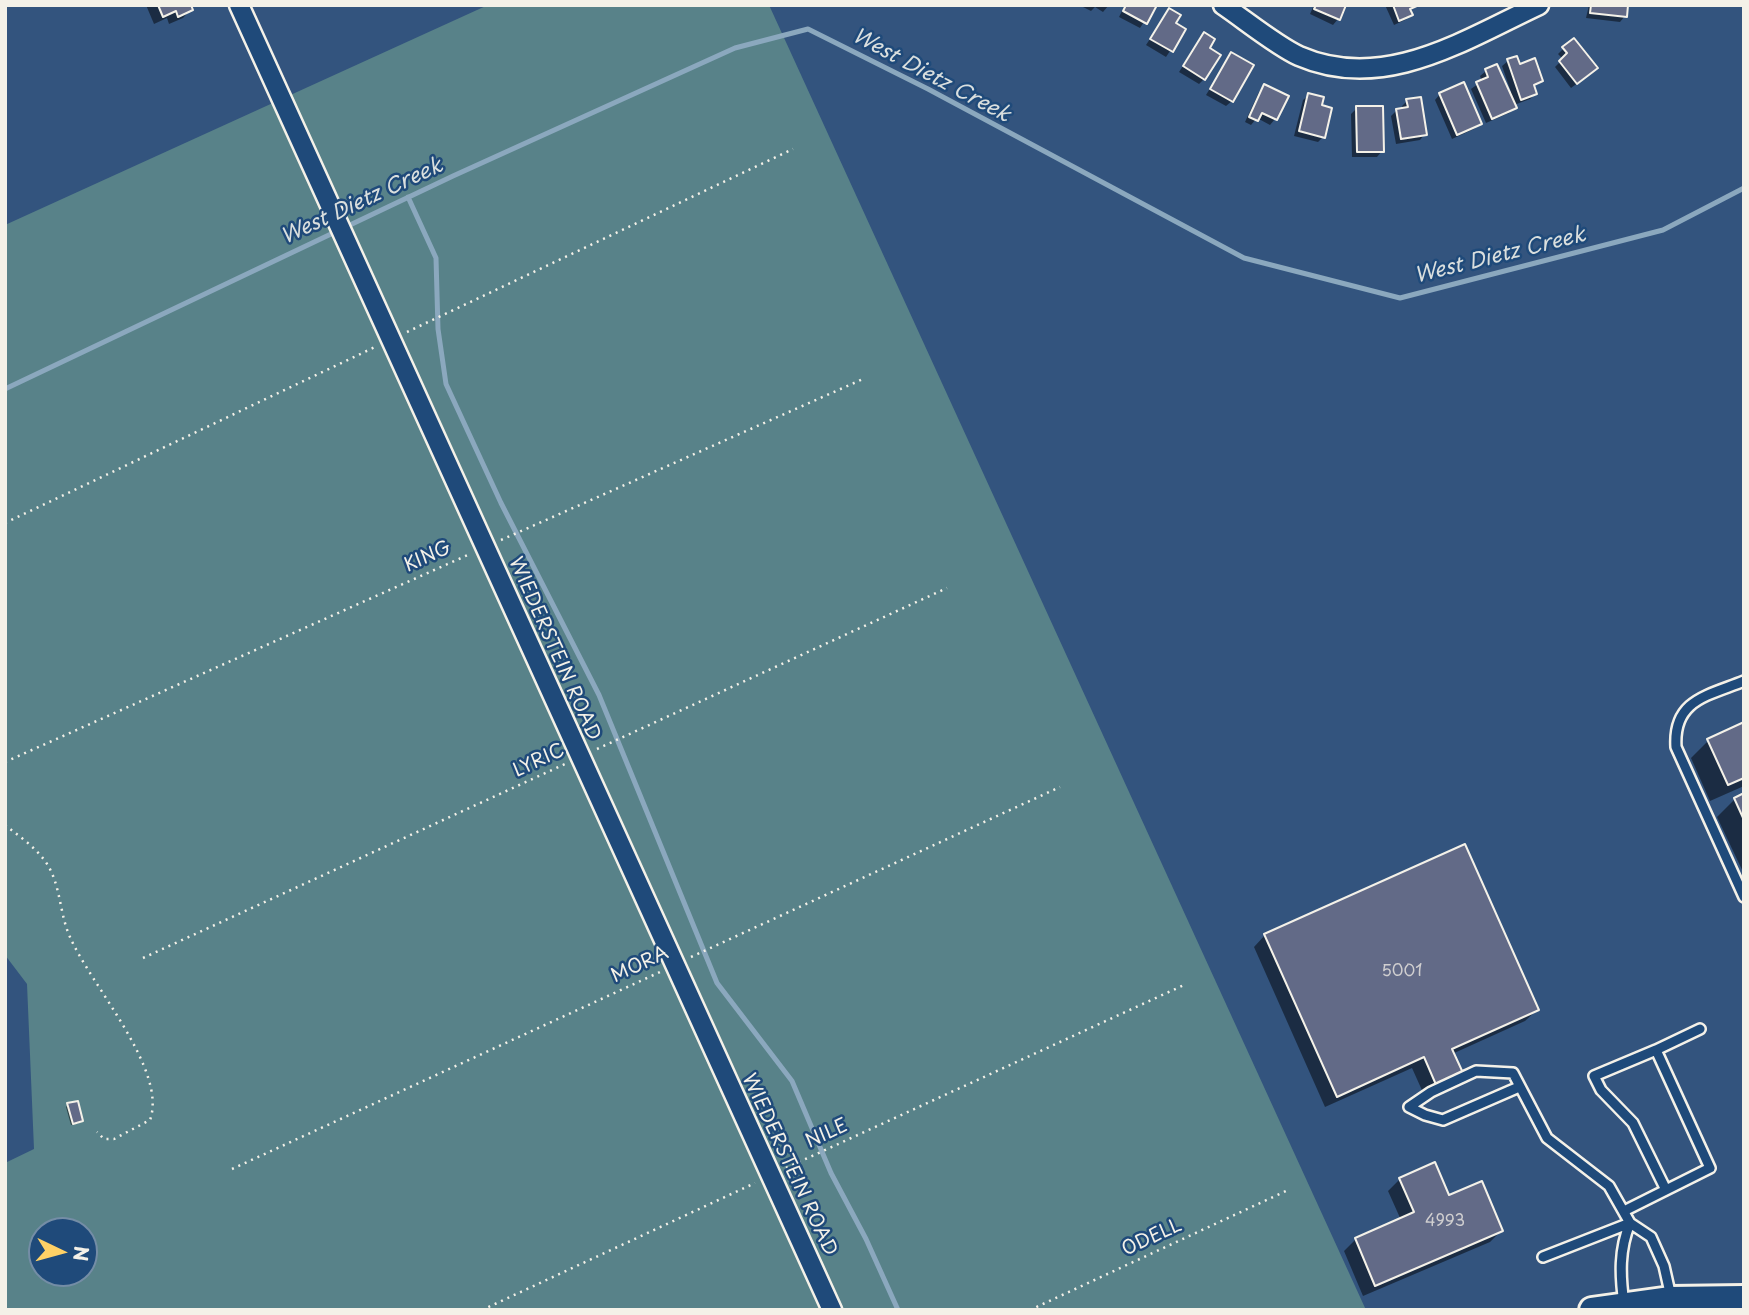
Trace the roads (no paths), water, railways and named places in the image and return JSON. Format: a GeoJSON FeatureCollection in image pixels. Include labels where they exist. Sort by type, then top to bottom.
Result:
{"type":"FeatureCollection","features":[{"type":"Feature","properties":{"kind":"main road"},"geometry":{"type":"LineString","coordinates":[[1592,1310],[1744,1298]]}},
{"type":"Feature","properties":{"kind":"street","name":"WIEDERSTEIN ROAD"},"geometry":{"type":"LineString","coordinates":[[239,5],[832,1310]]}},
{"type":"Feature","properties":{"kind":"street"},"geometry":{"type":"LineString","coordinates":[[1223,5],[1298,56],[1332,67],[1370,69],[1392,68],[1421,60],[1539,5]]}},
{"type":"Feature","properties":{"kind":"lane"},"geometry":{"type":"LineString","coordinates":[[1744,681],[1696,701],[1682,715],[1675,729],[1676,747],[1741,883],[1744,897]]}},
{"type":"Feature","properties":{"kind":"lane"},"geometry":{"type":"LineString","coordinates":[[1666,1190],[1633,1123],[1601,1090],[1594,1076],[1700,1030]]}},
{"type":"Feature","properties":{"kind":"lane"},"geometry":{"type":"LineString","coordinates":[[1624,1211],[1710,1168],[1656,1050]]}},
{"type":"Feature","properties":{"kind":"lane"},"geometry":{"type":"LineString","coordinates":[[1519,1087],[1443,1120],[1409,1107],[1431,1092],[1476,1071],[1513,1073],[1547,1138],[1609,1186],[1630,1223],[1651,1237],[1664,1266],[1671,1304]]}},
{"type":"Feature","properties":{"kind":"lane"},"geometry":{"type":"LineString","coordinates":[[1543,1257],[1630,1223]]}},
{"type":"Feature","properties":{"kind":"lane"},"geometry":{"type":"LineString","coordinates":[[1625,1307],[1620,1275],[1623,1240],[1630,1223]]}},
{"type":"Feature","properties":{"kind":"waterway","name":"West Dietz Creek"},"geometry":{"type":"LineString","coordinates":[[5,389],[453,176],[735,48],[808,29],[928,89],[1244,258],[1400,298],[1663,230],[1744,188]]}},
{"type":"Feature","properties":{"kind":"waterway"},"geometry":{"type":"LineString","coordinates":[[408,197],[436,258],[438,329],[446,384],[501,503],[599,695],[717,983],[792,1081],[831,1173],[866,1239],[898,1310]]}}]}
